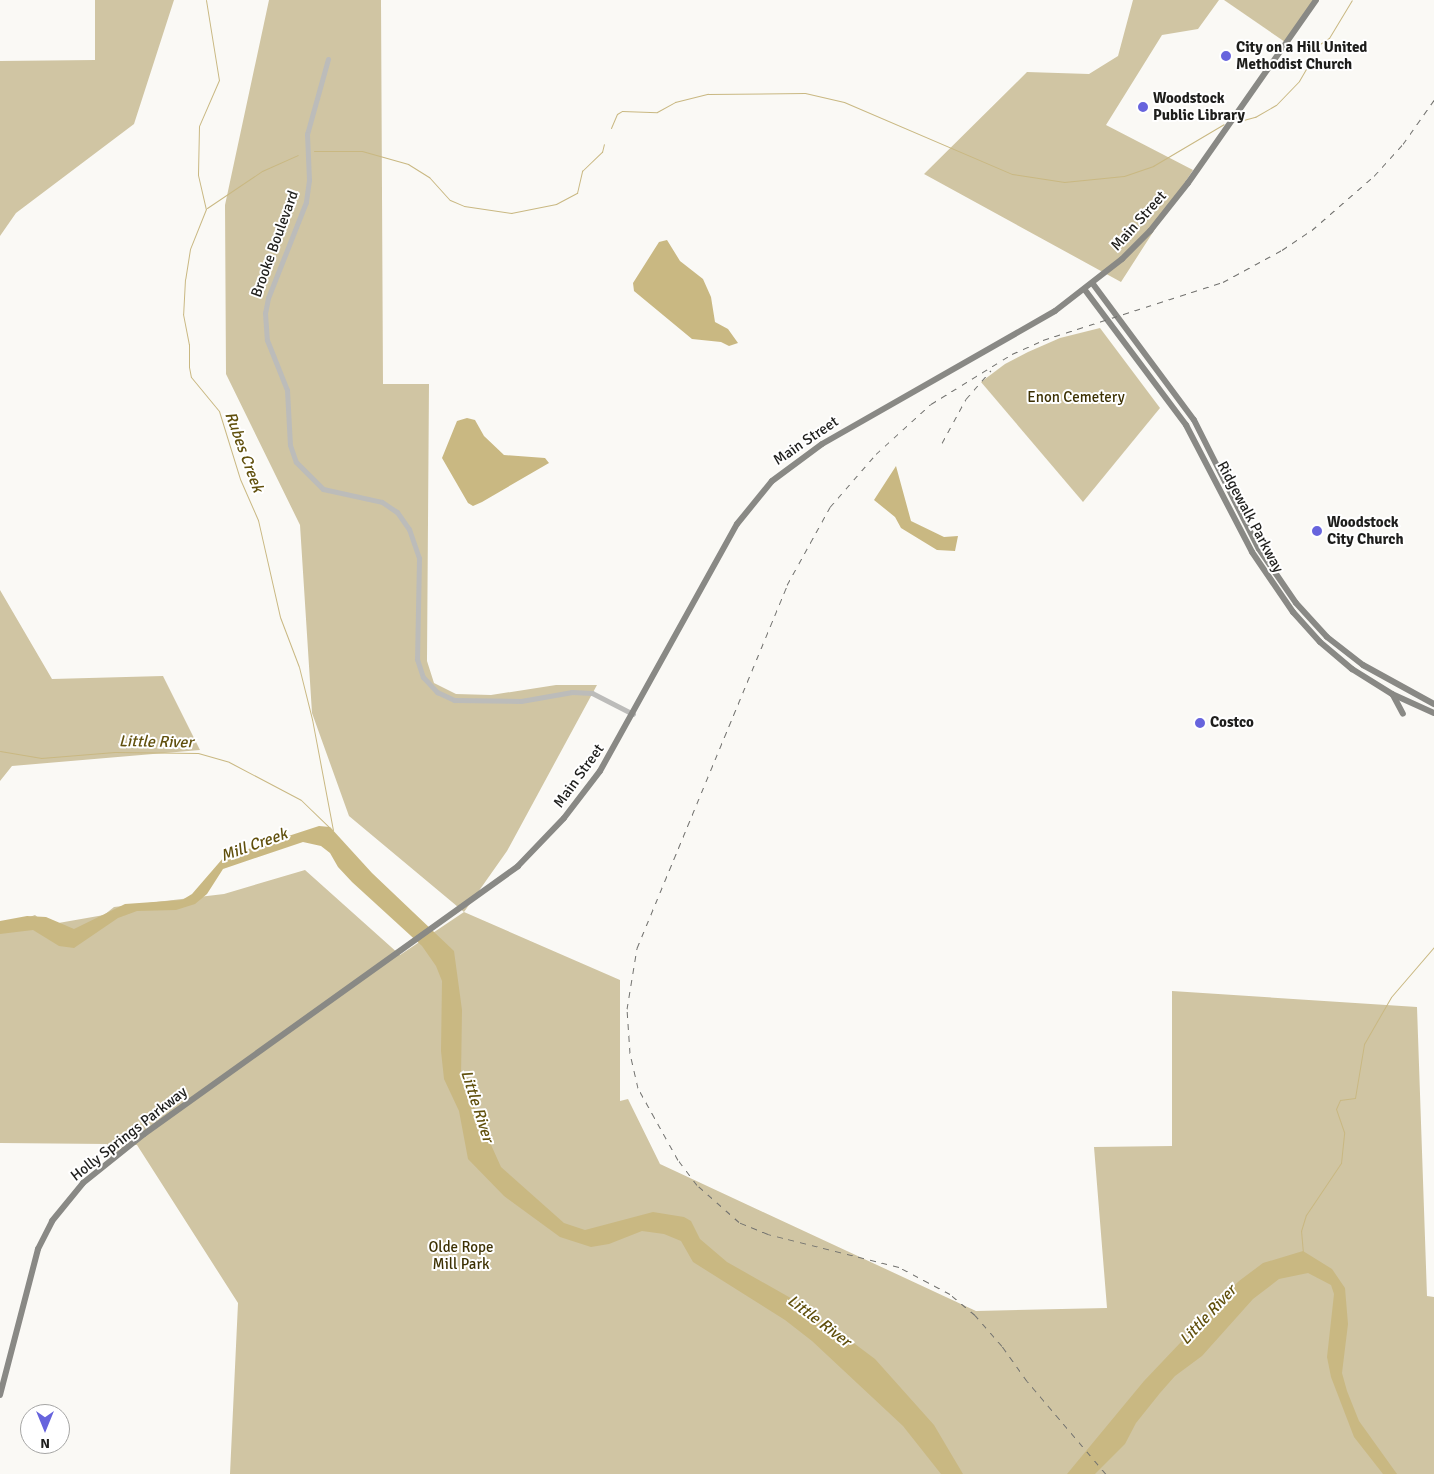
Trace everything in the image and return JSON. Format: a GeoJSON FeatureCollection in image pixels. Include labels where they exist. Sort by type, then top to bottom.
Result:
{"type":"FeatureCollection","features":[{"type":"Feature","properties":{"kind":"main road","name":"Main Street"},"geometry":{"type":"LineString","coordinates":[[377,968],[460,910],[518,866],[560,822],[600,771],[737,524],[772,481],[822,444],[1032,325],[1093,284],[1136,246],[1170,207],[1316,0]]}},
{"type":"Feature","properties":{"kind":"main road","name":"Ridgewalk Parkway"},"geometry":{"type":"LineString","coordinates":[[1093,284],[1194,420],[1260,549],[1296,603],[1327,637],[1363,665],[1434,704]]}},
{"type":"Feature","properties":{"kind":"main road","name":"Ridgewalk Parkway"},"geometry":{"type":"LineString","coordinates":[[1085,290],[1186,425],[1252,552],[1284,601],[1306,628],[1336,656],[1392,694],[1434,713]]}},
{"type":"Feature","properties":{"kind":"main road"},"geometry":{"type":"LineString","coordinates":[[1392,694],[1403,714]]}},
{"type":"Feature","properties":{"kind":"main road","name":"Holly Springs Parkway"},"geometry":{"type":"LineString","coordinates":[[0,1395],[34,1262],[52,1222],[68,1200],[91,1175],[144,1134],[377,968]]}},
{"type":"Feature","properties":{"kind":"street","name":"Brooke Boulevard"},"geometry":{"type":"LineString","coordinates":[[328,59],[308,128],[309,180],[306,202],[268,298],[265,313],[267,340],[287,390],[290,445],[296,462],[323,489],[382,502],[397,512],[409,529],[419,558],[417,659],[423,676],[437,692],[454,700],[522,701],[592,692],[633,714]]}},
{"type":"Feature","properties":{"kind":"green space"},"geometry":{"type":"Polygon","coordinates":[[[95,0],[174,0],[134,124],[16,213],[0,236],[0,61],[95,60],[95,0]]]}},
{"type":"Feature","properties":{"kind":"green space"},"geometry":{"type":"Polygon","coordinates":[[[269,0],[381,0],[383,384],[429,384],[427,661],[434,683],[456,694],[491,695],[556,685],[597,685],[507,851],[464,912],[349,816],[312,713],[300,525],[226,374],[225,205],[269,0]]]}},
{"type":"Feature","properties":{"kind":"green space"},"geometry":{"type":"Polygon","coordinates":[[[1133,0],[1219,0],[1198,29],[1162,35],[1106,125],[1193,170],[1121,282],[924,174],[1027,72],[1089,74],[1118,56],[1133,0]]]}},
{"type":"Feature","properties":{"kind":"green space"},"geometry":{"type":"Polygon","coordinates":[[[1224,0],[1314,0],[1285,42],[1224,0]]]}},
{"type":"Feature","properties":{"kind":"green space","name":"Enon Cemetery"},"geometry":{"type":"Polygon","coordinates":[[[1100,328],[1160,408],[1083,502],[981,382],[1005,364],[1028,352],[1060,338],[1100,328]]]}},
{"type":"Feature","properties":{"kind":"green space"},"geometry":{"type":"Polygon","coordinates":[[[0,590],[52,679],[163,676],[200,750],[12,766],[0,781],[0,590]]]}},
{"type":"Feature","properties":{"kind":"green space","name":"Olde Rope Mill Park"},"geometry":{"type":"Polygon","coordinates":[[[305,870],[400,955],[464,912],[620,980],[620,1101],[628,1099],[660,1164],[976,1311],[1107,1308],[1094,1147],[1172,1146],[1172,991],[1417,1007],[1427,1296],[1434,1297],[1434,1474],[230,1474],[238,1303],[137,1145],[127,1145],[110,1157],[107,1144],[0,1143],[0,928],[35,915],[47,925],[104,915],[114,907],[224,894],[305,870]]]}},
{"type":"Feature","properties":{"kind":"water"},"geometry":{"type":"Polygon","coordinates":[[[667,240],[680,261],[703,279],[711,297],[715,322],[728,329],[738,343],[729,346],[721,342],[692,339],[634,291],[633,283],[659,242],[667,240]]]}},
{"type":"Feature","properties":{"kind":"water"},"geometry":{"type":"Polygon","coordinates":[[[467,418],[475,420],[484,436],[504,455],[545,458],[549,463],[473,506],[468,503],[442,458],[457,421],[467,418]]]}},
{"type":"Feature","properties":{"kind":"water"},"geometry":{"type":"Polygon","coordinates":[[[896,466],[911,521],[944,537],[958,536],[955,551],[937,550],[901,528],[895,517],[874,500],[896,466]]]}},
{"type":"Feature","properties":{"kind":"water"},"geometry":{"type":"Polygon","coordinates":[[[319,826],[330,827],[372,873],[454,951],[462,1010],[461,1078],[501,1167],[564,1223],[585,1230],[653,1212],[684,1217],[691,1221],[700,1239],[727,1262],[803,1305],[875,1359],[934,1425],[963,1474],[941,1474],[903,1426],[812,1341],[785,1320],[693,1262],[681,1241],[664,1234],[642,1231],[609,1244],[591,1247],[560,1237],[504,1196],[468,1159],[459,1111],[444,1079],[441,1051],[442,981],[436,966],[422,946],[352,882],[338,867],[330,853],[321,846],[303,842],[223,869],[207,894],[195,904],[176,910],[137,911],[118,918],[74,948],[59,946],[33,930],[0,934],[0,921],[27,916],[46,917],[74,929],[125,904],[182,900],[192,894],[224,857],[319,826]]]}},
{"type":"Feature","properties":{"kind":"water"},"geometry":{"type":"Polygon","coordinates":[[[1303,1251],[1332,1269],[1345,1288],[1348,1324],[1342,1373],[1347,1391],[1359,1421],[1397,1474],[1383,1474],[1354,1437],[1331,1377],[1327,1357],[1334,1294],[1331,1285],[1308,1273],[1279,1279],[1253,1299],[1202,1356],[1175,1376],[1136,1423],[1125,1444],[1095,1474],[1067,1474],[1144,1381],[1181,1342],[1194,1334],[1214,1305],[1239,1281],[1263,1263],[1303,1251]]]}},
{"type":"Feature","properties":{"kind":"waterway","name":"Rubes Creek"},"geometry":{"type":"LineString","coordinates":[[206,0],[219,80],[199,126],[198,175],[206,209],[190,249],[185,279],[183,314],[189,344],[189,367],[191,377],[219,411],[240,479],[258,520],[280,617],[299,667],[312,719],[333,830]]}},
{"type":"Feature","properties":{"kind":"waterway"},"geometry":{"type":"LineString","coordinates":[[1314,48],[1329,38],[1352,0]]}},
{"type":"Feature","properties":{"kind":"waterway"},"geometry":{"type":"LineString","coordinates":[[1236,122],[1255,117],[1276,105],[1299,81],[1309,64]]}},
{"type":"Feature","properties":{"kind":"waterway"},"geometry":{"type":"LineString","coordinates":[[611,128],[617,114],[622,111],[657,112],[675,102],[708,94],[805,93],[844,102],[1012,174],[1064,182],[1124,176],[1153,166],[1224,124]]}},
{"type":"Feature","properties":{"kind":"waterway"},"geometry":{"type":"LineString","coordinates":[[314,151],[362,151],[408,164],[429,177],[450,200],[464,206],[511,213],[556,204],[577,193],[582,171],[602,152],[604,144]]}},
{"type":"Feature","properties":{"kind":"waterway"},"geometry":{"type":"LineString","coordinates":[[207,208],[262,171],[298,155]]}},
{"type":"Feature","properties":{"kind":"waterway","name":"Little River"},"geometry":{"type":"LineString","coordinates":[[0,751],[41,758],[115,752],[198,753],[229,762],[301,800],[332,830]]}},
{"type":"Feature","properties":{"kind":"waterway"},"geometry":{"type":"LineString","coordinates":[[1303,1253],[1301,1231],[1306,1215],[1341,1163],[1344,1132],[1336,1109],[1340,1100],[1355,1098],[1364,1044],[1391,997],[1434,947]]}},
{"type":"Feature","properties":{"kind":"railway"},"geometry":{"type":"LineString","coordinates":[[1106,1474],[1027,1381],[1002,1346],[975,1315],[950,1294],[899,1267],[768,1234],[739,1222],[697,1185],[678,1160],[638,1088],[630,1053],[627,1009],[637,948],[787,585],[830,507],[876,454],[931,404],[1012,354],[1043,340],[1223,282],[1282,250],[1312,230],[1374,176],[1403,144],[1434,100]]}},
{"type":"Feature","properties":{"kind":"railway"},"geometry":{"type":"LineString","coordinates":[[942,443],[966,399],[991,370]]}},
{"type":"Feature","properties":{"kind":"place","name":"City on a Hill United Methodist Church"},"geometry":{"type":"Point","coordinates":[1226,56]}},
{"type":"Feature","properties":{"kind":"place","name":"Woodstock Public Library"},"geometry":{"type":"Point","coordinates":[1143,107]}},
{"type":"Feature","properties":{"kind":"place","name":"Woodstock City Church"},"geometry":{"type":"Point","coordinates":[1317,531]}},
{"type":"Feature","properties":{"kind":"place","name":"Costco"},"geometry":{"type":"Point","coordinates":[1200,723]}},
{"type":"Feature","properties":{"kind":"water label","name":"Mill Creek"},"geometry":{"type":"Point","coordinates":[254,845]}}]}
